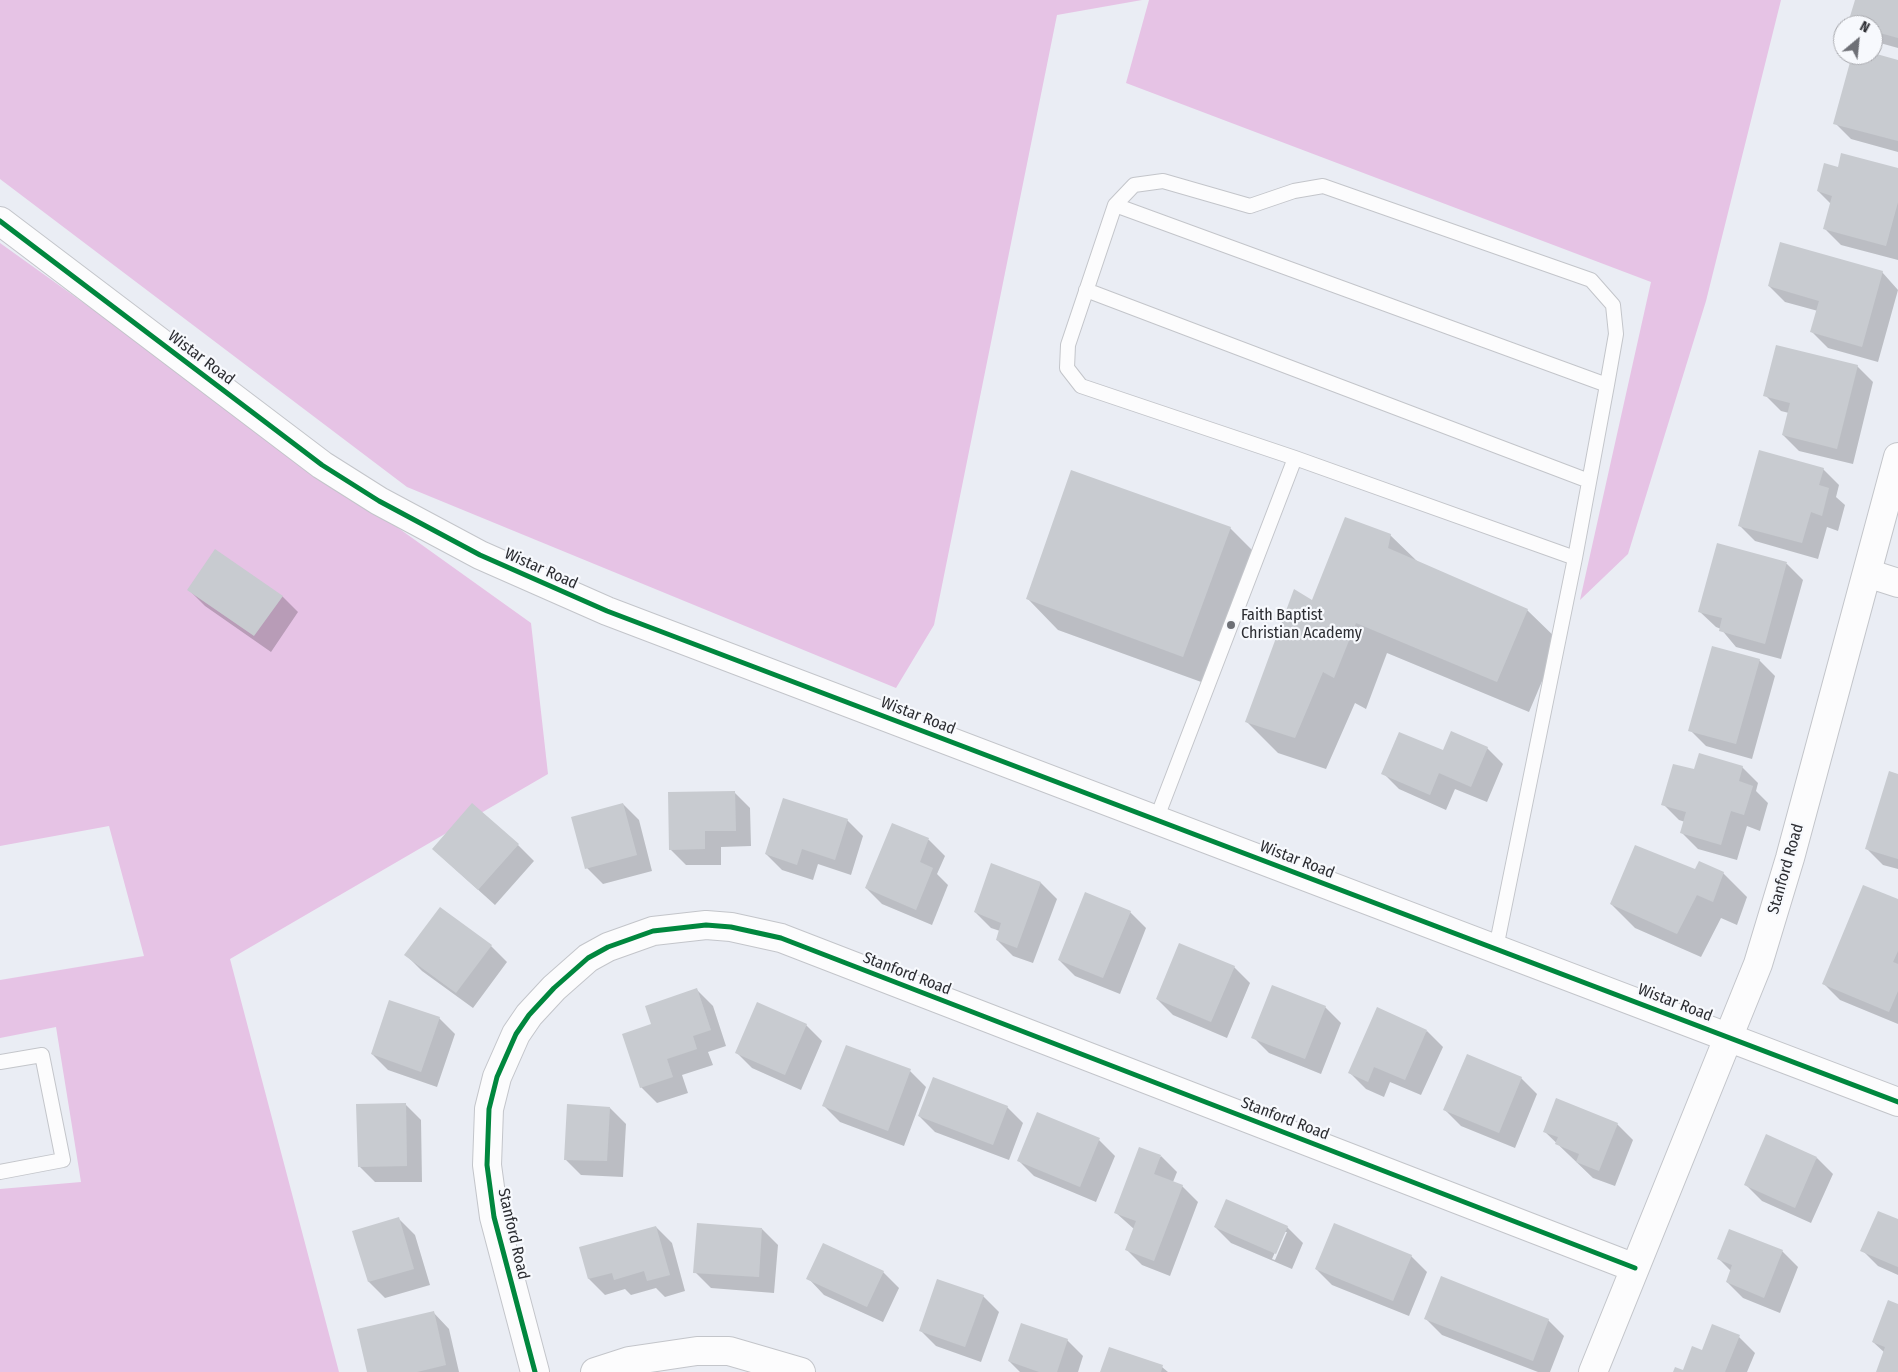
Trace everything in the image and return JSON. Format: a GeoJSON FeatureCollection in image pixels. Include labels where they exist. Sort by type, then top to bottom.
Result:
{"type":"FeatureCollection","features":[{"type":"Feature","properties":{"kind":"street","name":"Wistar Road"},"geometry":{"type":"LineString","coordinates":[[0,220],[322,465],[444,537],[532,579],[606,611],[1898,1102]]}},
{"type":"Feature","properties":{"kind":"street","name":"Stanford Road"},"geometry":{"type":"LineString","coordinates":[[1593,1372],[1727,1036],[1758,964],[1790,858],[1898,457]]}},
{"type":"Feature","properties":{"kind":"street"},"geometry":{"type":"LineString","coordinates":[[1867,573],[1898,583]]}},
{"type":"Feature","properties":{"kind":"street","name":"Stanford Road"},"geometry":{"type":"LineString","coordinates":[[536,1372],[494,1217],[487,1165],[489,1109],[497,1077],[516,1034],[529,1015],[554,988],[588,958],[608,947],[653,931],[706,925],[731,927],[781,938],[1635,1268]]}},
{"type":"Feature","properties":{"kind":"street"},"geometry":{"type":"LineString","coordinates":[[595,1372],[629,1362],[697,1351],[729,1351],[801,1372]]}},
{"type":"Feature","properties":{"kind":"lane"},"geometry":{"type":"LineString","coordinates":[[1496,948],[1575,558],[1607,385],[1616,334],[1613,305],[1591,280],[1323,186],[1294,191],[1250,206],[1164,182],[1134,185],[1115,206],[1068,345],[1067,368],[1081,386],[1295,458],[1575,558]]}},
{"type":"Feature","properties":{"kind":"lane"},"geometry":{"type":"LineString","coordinates":[[1115,206],[1607,385]]}},
{"type":"Feature","properties":{"kind":"lane"},"geometry":{"type":"LineString","coordinates":[[1086,290],[1589,481]]}},
{"type":"Feature","properties":{"kind":"lane"},"geometry":{"type":"LineString","coordinates":[[1156,820],[1295,458]]}},
{"type":"Feature","properties":{"kind":"lane"},"geometry":{"type":"LineString","coordinates":[[0,1062],[42,1055],[63,1160],[0,1172]]}},
{"type":"Feature","properties":{"kind":"shaded area"},"geometry":{"type":"Polygon","coordinates":[[[0,0],[1142,0],[1057,15],[934,625],[896,688],[407,487],[0,179],[0,0]]]}},
{"type":"Feature","properties":{"kind":"shaded area"},"geometry":{"type":"Polygon","coordinates":[[[1149,0],[1781,0],[1706,301],[1628,554],[1580,600],[1651,282],[1126,83],[1149,0]]]}},
{"type":"Feature","properties":{"kind":"shaded area"},"geometry":{"type":"Polygon","coordinates":[[[0,243],[531,623],[548,774],[230,959],[339,1372],[0,1372],[0,1189],[81,1182],[56,1027],[0,1038],[0,980],[144,956],[109,826],[0,846],[0,243]]]}},
{"type":"Feature","properties":{"kind":"building"},"geometry":{"type":"Polygon","coordinates":[[[1855,0],[1898,0],[1898,38],[1883,34],[1883,15],[1850,15],[1855,0]]]}},
{"type":"Feature","properties":{"kind":"building"},"geometry":{"type":"Polygon","coordinates":[[[1883,56],[1898,60],[1898,141],[1833,124],[1849,65],[1883,65],[1883,56]]]}},
{"type":"Feature","properties":{"kind":"building"},"geometry":{"type":"Polygon","coordinates":[[[1841,153],[1898,168],[1898,202],[1886,246],[1823,229],[1832,196],[1817,191],[1824,163],[1838,167],[1841,153]]]}},
{"type":"Feature","properties":{"kind":"building"},"geometry":{"type":"Polygon","coordinates":[[[1780,242],[1883,271],[1862,347],[1810,332],[1819,301],[1768,286],[1780,242]]]}},
{"type":"Feature","properties":{"kind":"building"},"geometry":{"type":"Polygon","coordinates":[[[1776,345],[1858,365],[1837,449],[1782,435],[1790,403],[1763,396],[1776,345]]]}},
{"type":"Feature","properties":{"kind":"building"},"geometry":{"type":"Polygon","coordinates":[[[1759,450],[1824,468],[1819,485],[1829,488],[1822,516],[1811,512],[1802,543],[1738,526],[1759,450]]]}},
{"type":"Feature","properties":{"kind":"building"},"geometry":{"type":"Polygon","coordinates":[[[1071,470],[1231,527],[1183,657],[1026,599],[1071,470]]]}},
{"type":"Feature","properties":{"kind":"building"},"geometry":{"type":"Polygon","coordinates":[[[1345,517],[1391,534],[1388,548],[1528,609],[1497,682],[1356,623],[1334,678],[1323,672],[1295,738],[1245,722],[1294,589],[1312,600],[1345,517]]]}},
{"type":"Feature","properties":{"kind":"building"},"geometry":{"type":"Polygon","coordinates":[[[1717,543],[1787,562],[1765,644],[1719,631],[1722,618],[1698,612],[1717,543]]]}},
{"type":"Feature","properties":{"kind":"building"},"geometry":{"type":"Polygon","coordinates":[[[215,549],[283,596],[254,636],[187,590],[215,549]]]}},
{"type":"Feature","properties":{"kind":"building"},"geometry":{"type":"Polygon","coordinates":[[[1712,646],[1760,659],[1736,744],[1688,731],[1712,646]]]}},
{"type":"Feature","properties":{"kind":"building"},"geometry":{"type":"Polygon","coordinates":[[[1451,731],[1488,747],[1471,787],[1439,773],[1430,795],[1381,774],[1399,732],[1443,750],[1451,731]]]}},
{"type":"Feature","properties":{"kind":"building"},"geometry":{"type":"Polygon","coordinates":[[[1699,753],[1743,766],[1739,781],[1753,786],[1744,815],[1731,811],[1721,845],[1680,833],[1686,812],[1661,805],[1673,764],[1694,769],[1699,753]]]}},
{"type":"Feature","properties":{"kind":"building"},"geometry":{"type":"Polygon","coordinates":[[[1889,771],[1898,774],[1898,859],[1865,849],[1889,771]]]}},
{"type":"Feature","properties":{"kind":"building"},"geometry":{"type":"Polygon","coordinates":[[[735,791],[736,831],[705,831],[705,849],[669,850],[668,792],[735,791]]]}},
{"type":"Feature","properties":{"kind":"building"},"geometry":{"type":"Polygon","coordinates":[[[783,798],[848,819],[835,860],[802,849],[797,865],[765,854],[783,798]]]}},
{"type":"Feature","properties":{"kind":"building"},"geometry":{"type":"Polygon","coordinates":[[[472,803],[519,844],[478,890],[432,849],[472,803]]]}},
{"type":"Feature","properties":{"kind":"building"},"geometry":{"type":"Polygon","coordinates":[[[623,803],[637,855],[585,869],[571,817],[623,803]]]}},
{"type":"Feature","properties":{"kind":"building"},"geometry":{"type":"Polygon","coordinates":[[[892,823],[929,838],[920,862],[933,868],[916,910],[865,888],[892,823]]]}},
{"type":"Feature","properties":{"kind":"building"},"geometry":{"type":"Polygon","coordinates":[[[1635,845],[1695,869],[1699,861],[1724,872],[1713,902],[1697,895],[1677,934],[1610,904],[1635,845]]]}},
{"type":"Feature","properties":{"kind":"building"},"geometry":{"type":"Polygon","coordinates":[[[991,863],[1041,882],[1017,948],[996,940],[1001,923],[974,912],[991,863]]]}},
{"type":"Feature","properties":{"kind":"building"},"geometry":{"type":"Polygon","coordinates":[[[1863,885],[1898,899],[1898,951],[1893,962],[1898,964],[1898,991],[1889,1012],[1822,984],[1863,885]]]}},
{"type":"Feature","properties":{"kind":"building"},"geometry":{"type":"Polygon","coordinates":[[[1085,892],[1131,911],[1103,978],[1058,960],[1085,892]]]}},
{"type":"Feature","properties":{"kind":"building"},"geometry":{"type":"Polygon","coordinates":[[[440,907],[492,945],[456,993],[404,955],[440,907]]]}},
{"type":"Feature","properties":{"kind":"building"},"geometry":{"type":"Polygon","coordinates":[[[1179,943],[1235,966],[1211,1022],[1156,999],[1179,943]]]}},
{"type":"Feature","properties":{"kind":"building"},"geometry":{"type":"Polygon","coordinates":[[[1272,985],[1326,1006],[1305,1059],[1251,1038],[1272,985]]]}},
{"type":"Feature","properties":{"kind":"building"},"geometry":{"type":"Polygon","coordinates":[[[697,988],[711,1030],[693,1036],[697,1049],[667,1059],[673,1077],[640,1088],[622,1034],[651,1024],[645,1006],[697,988]]]}},
{"type":"Feature","properties":{"kind":"building"},"geometry":{"type":"Polygon","coordinates":[[[389,1000],[440,1017],[421,1072],[371,1054],[389,1000]]]}},
{"type":"Feature","properties":{"kind":"building"},"geometry":{"type":"Polygon","coordinates":[[[757,1002],[807,1024],[785,1075],[735,1053],[757,1002]]]}},
{"type":"Feature","properties":{"kind":"building"},"geometry":{"type":"Polygon","coordinates":[[[1377,1007],[1427,1030],[1405,1080],[1374,1067],[1368,1082],[1348,1073],[1377,1007]]]}},
{"type":"Feature","properties":{"kind":"building"},"geometry":{"type":"Polygon","coordinates":[[[846,1045],[911,1069],[888,1131],[822,1106],[846,1045]]]}},
{"type":"Feature","properties":{"kind":"building"},"geometry":{"type":"Polygon","coordinates":[[[1467,1054],[1522,1077],[1499,1133],[1443,1110],[1467,1054]]]}},
{"type":"Feature","properties":{"kind":"building"},"geometry":{"type":"Polygon","coordinates":[[[933,1077],[1008,1106],[993,1145],[918,1116],[933,1077]]]}},
{"type":"Feature","properties":{"kind":"building"},"geometry":{"type":"Polygon","coordinates":[[[1556,1098],[1618,1123],[1599,1171],[1576,1162],[1579,1154],[1555,1144],[1558,1137],[1543,1132],[1556,1098]]]}},
{"type":"Feature","properties":{"kind":"building"},"geometry":{"type":"Polygon","coordinates":[[[406,1103],[407,1166],[358,1167],[356,1104],[406,1103]]]}},
{"type":"Feature","properties":{"kind":"building"},"geometry":{"type":"Polygon","coordinates":[[[567,1104],[610,1107],[607,1161],[564,1160],[567,1104]]]}},
{"type":"Feature","properties":{"kind":"building"},"geometry":{"type":"Polygon","coordinates":[[[1037,1112],[1100,1138],[1080,1187],[1017,1161],[1037,1112]]]}},
{"type":"Feature","properties":{"kind":"building"},"geometry":{"type":"Polygon","coordinates":[[[1766,1134],[1817,1157],[1795,1208],[1744,1185],[1766,1134]]]}},
{"type":"Feature","properties":{"kind":"building"},"geometry":{"type":"Polygon","coordinates":[[[1139,1147],[1161,1155],[1154,1174],[1183,1185],[1154,1261],[1125,1250],[1136,1221],[1114,1213],[1139,1147]]]}},
{"type":"Feature","properties":{"kind":"building"},"geometry":{"type":"Polygon","coordinates":[[[1226,1199],[1288,1226],[1276,1254],[1214,1227],[1226,1199]]]}},
{"type":"Feature","properties":{"kind":"building"},"geometry":{"type":"Polygon","coordinates":[[[1878,1211],[1898,1219],[1898,1267],[1860,1251],[1878,1211]]]}},
{"type":"Feature","properties":{"kind":"building"},"geometry":{"type":"Polygon","coordinates":[[[399,1217],[414,1269],[368,1282],[352,1231],[399,1217]]]}},
{"type":"Feature","properties":{"kind":"building"},"geometry":{"type":"Polygon","coordinates":[[[697,1223],[762,1228],[759,1277],[693,1273],[697,1223]]]}},
{"type":"Feature","properties":{"kind":"building"},"geometry":{"type":"Polygon","coordinates":[[[1334,1223],[1412,1255],[1393,1301],[1315,1269],[1334,1223]]]}},
{"type":"Feature","properties":{"kind":"building"},"geometry":{"type":"Polygon","coordinates":[[[656,1226],[670,1275],[647,1281],[644,1271],[614,1280],[612,1273],[588,1279],[579,1247],[656,1226]]]}},
{"type":"Feature","properties":{"kind":"building"},"geometry":{"type":"Polygon","coordinates":[[[1729,1229],[1783,1250],[1764,1298],[1726,1282],[1732,1265],[1717,1259],[1729,1229]]]}},
{"type":"Feature","properties":{"kind":"building"},"geometry":{"type":"Polygon","coordinates":[[[823,1243],[884,1271],[867,1307],[806,1279],[823,1243]]]}},
{"type":"Feature","properties":{"kind":"building"},"geometry":{"type":"Polygon","coordinates":[[[1441,1276],[1549,1319],[1533,1361],[1424,1319],[1441,1276]]]}},
{"type":"Feature","properties":{"kind":"building"},"geometry":{"type":"Polygon","coordinates":[[[937,1279],[984,1295],[965,1347],[919,1331],[937,1279]]]}},
{"type":"Feature","properties":{"kind":"building"},"geometry":{"type":"Polygon","coordinates":[[[1888,1300],[1898,1304],[1898,1372],[1876,1372],[1885,1347],[1872,1342],[1888,1300]]]}},
{"type":"Feature","properties":{"kind":"building"},"geometry":{"type":"Polygon","coordinates":[[[434,1311],[446,1365],[417,1372],[367,1372],[357,1329],[434,1311]]]}},
{"type":"Feature","properties":{"kind":"building"},"geometry":{"type":"Polygon","coordinates":[[[1021,1323],[1068,1339],[1057,1372],[1039,1372],[1008,1361],[1021,1323]]]}},
{"type":"Feature","properties":{"kind":"building"},"geometry":{"type":"Polygon","coordinates":[[[1712,1324],[1740,1335],[1725,1372],[1673,1372],[1675,1367],[1683,1370],[1692,1346],[1702,1350],[1712,1324]]]}},
{"type":"Feature","properties":{"kind":"building"},"geometry":{"type":"Polygon","coordinates":[[[1109,1347],[1163,1365],[1161,1372],[1100,1372],[1109,1347]]]}},
{"type":"Feature","properties":{"kind":"cycle path"},"geometry":{"type":"LineString","coordinates":[[0,221],[322,465],[379,501],[480,555],[607,611],[1898,1102]]}},
{"type":"Feature","properties":{"kind":"cycle path"},"geometry":{"type":"LineString","coordinates":[[535,1372],[494,1217],[487,1165],[489,1109],[497,1077],[516,1034],[529,1015],[554,988],[588,958],[608,947],[653,931],[706,925],[731,927],[781,938],[1635,1268]]}},
{"type":"Feature","properties":{"kind":"place","name":"Faith Baptist Christian Academy"},"geometry":{"type":"Point","coordinates":[1231,625]}}]}
